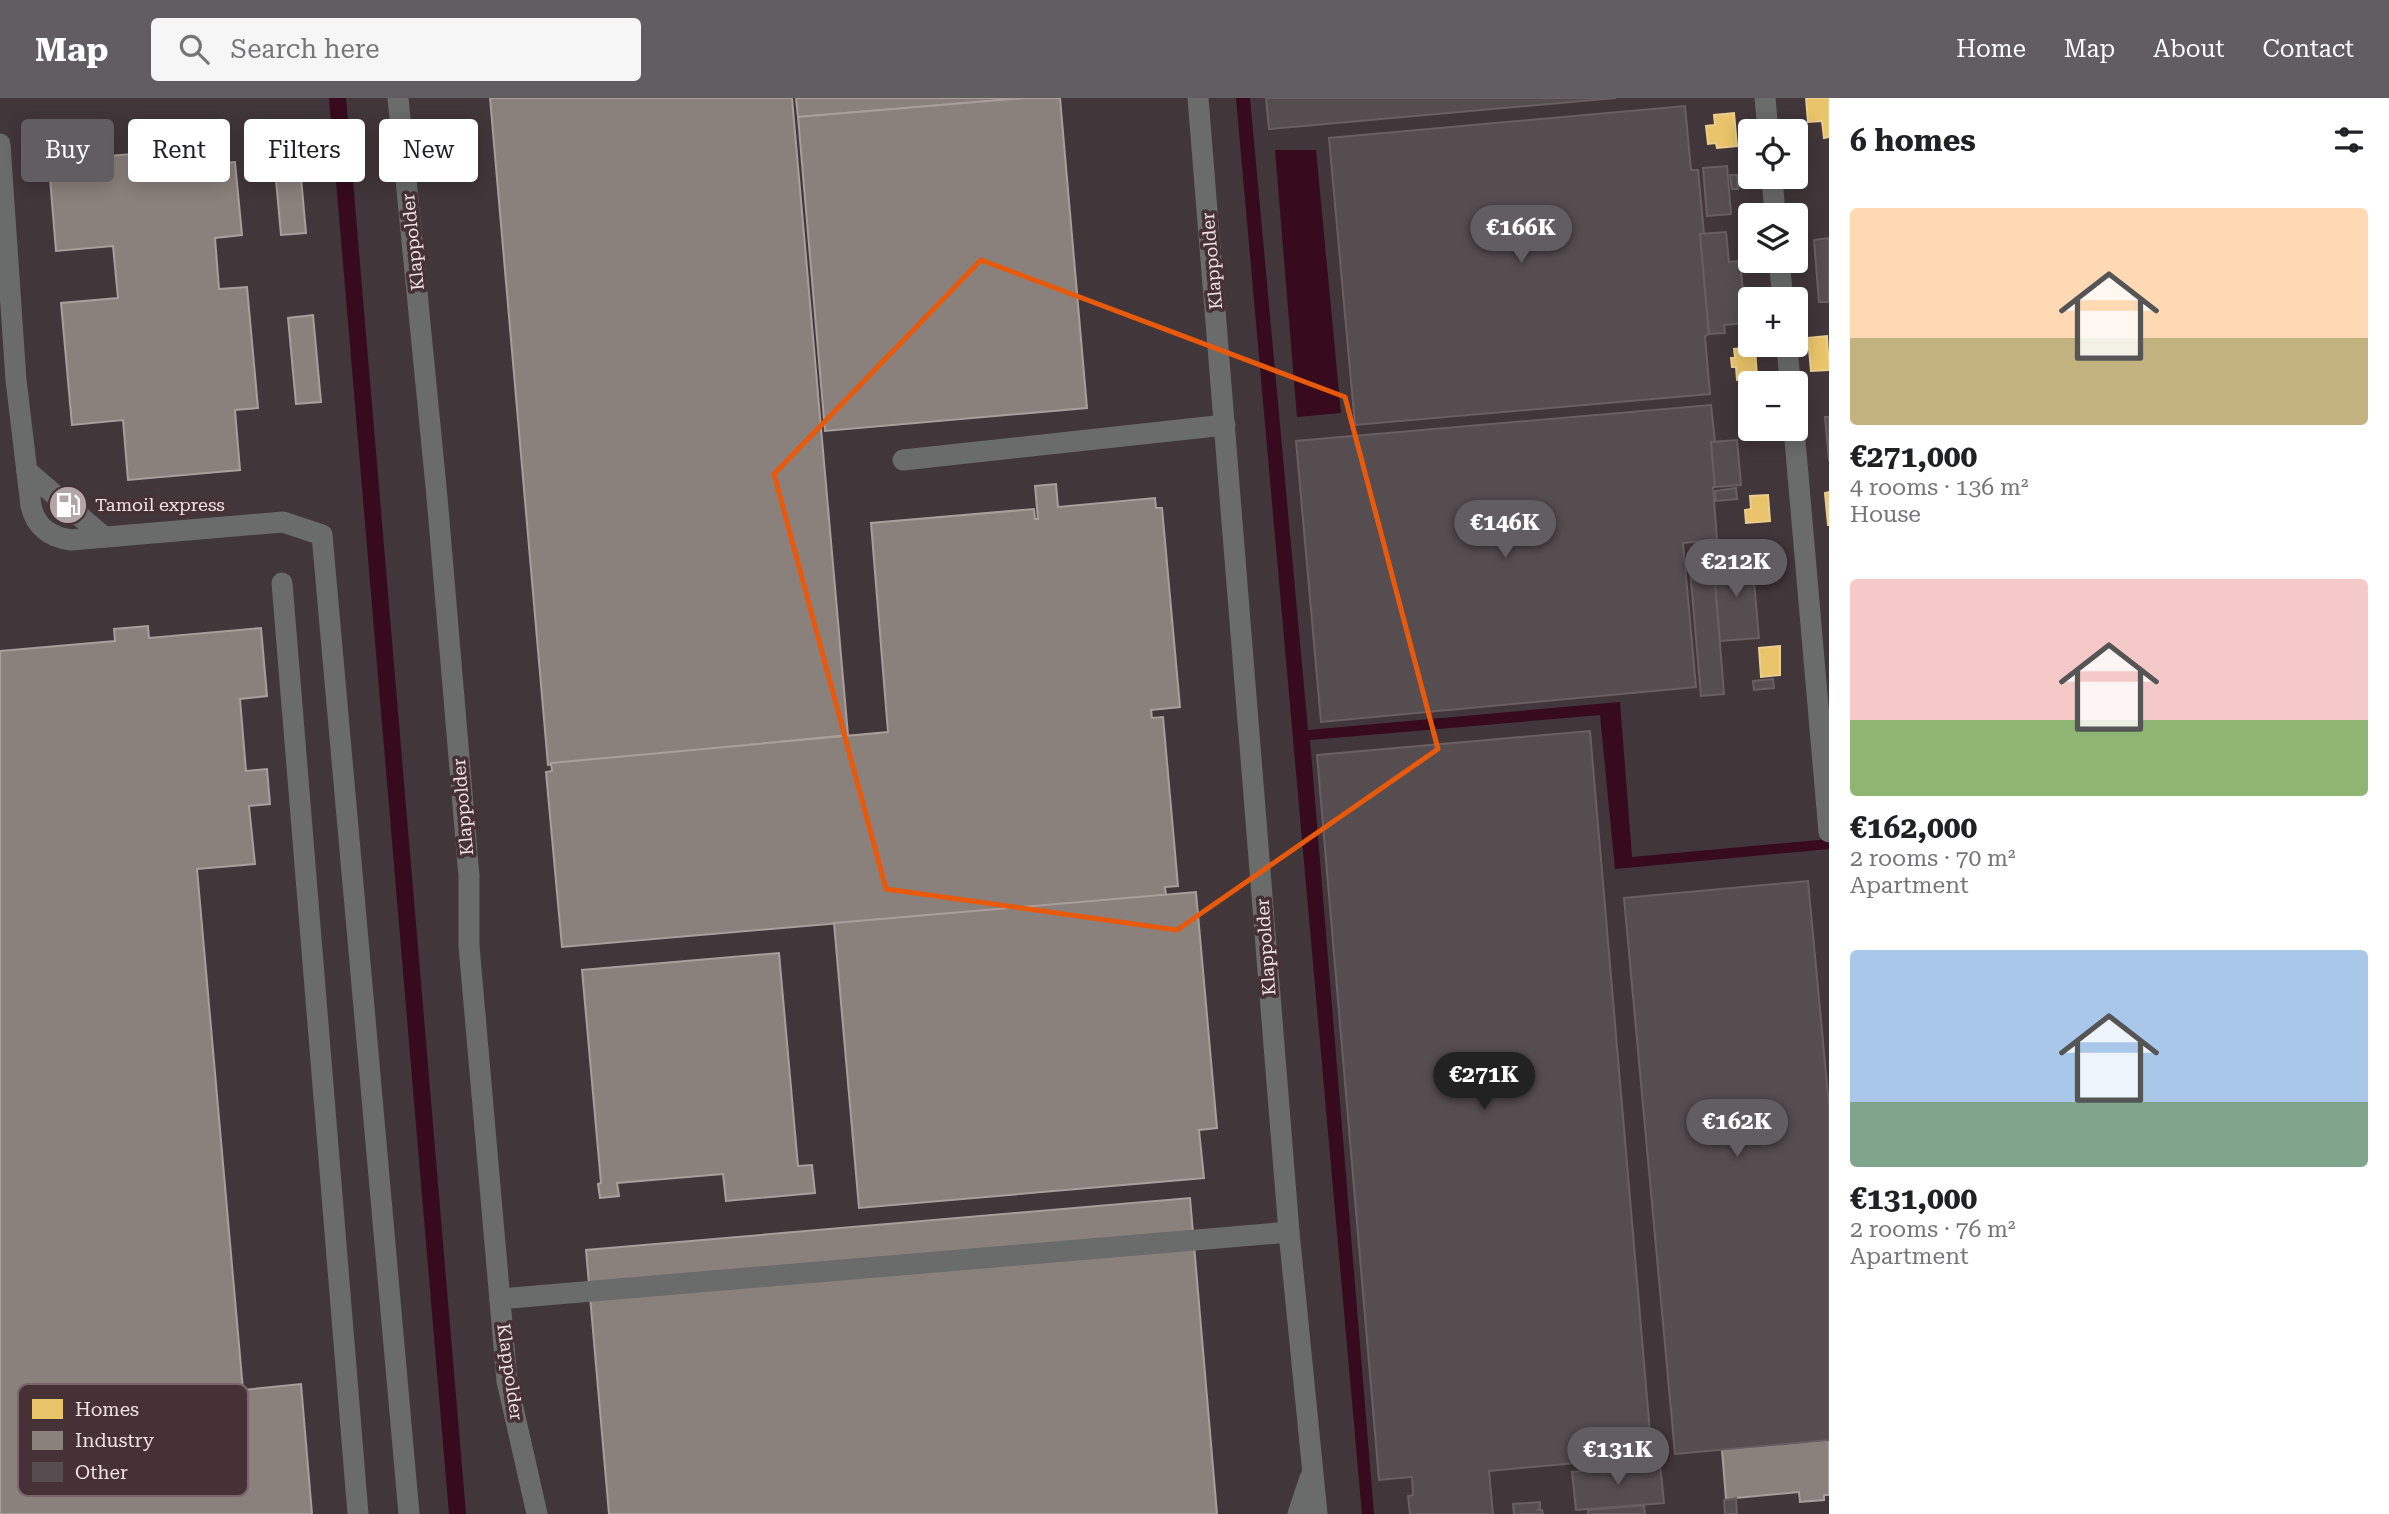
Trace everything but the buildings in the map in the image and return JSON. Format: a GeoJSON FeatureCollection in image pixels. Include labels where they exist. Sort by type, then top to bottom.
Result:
{"type":"FeatureCollection","features":[{"type":"Feature","properties":{"kind":"street","name":"Klappolder"},"geometry":{"type":"LineString","coordinates":[[398,98],[438,497],[469,876],[469,946],[507,1381],[537,1514]]}},
{"type":"Feature","properties":{"kind":"street","name":"Klappolder"},"geometry":{"type":"LineString","coordinates":[[1198,98],[1289,1232],[1317,1514]]}},
{"type":"Feature","properties":{"kind":"street"},"geometry":{"type":"LineString","coordinates":[[1765,98],[1767,119]]}},
{"type":"Feature","properties":{"kind":"street"},"geometry":{"type":"LineString","coordinates":[[0,144],[16,380],[32,512],[43,528],[51,535],[71,540],[283,522],[322,536],[409,1514]]}},
{"type":"Feature","properties":{"kind":"street"},"geometry":{"type":"LineString","coordinates":[[903,460],[1225,425]]}},
{"type":"Feature","properties":{"kind":"street"},"geometry":{"type":"LineString","coordinates":[[1795,441],[1829,832]]}},
{"type":"Feature","properties":{"kind":"street"},"geometry":{"type":"LineString","coordinates":[[27,471],[104,537]]}},
{"type":"Feature","properties":{"kind":"street"},"geometry":{"type":"LineString","coordinates":[[282,583],[358,1514]]}},
{"type":"Feature","properties":{"kind":"street"},"geometry":{"type":"LineString","coordinates":[[500,1299],[1289,1232]]}},
{"type":"Feature","properties":{"kind":"street","name":"Klappolder"},"geometry":{"type":"LineString","coordinates":[[1298,1514],[1313,1470]]}},
{"type":"Feature","properties":{"kind":"highlighted area"},"geometry":{"type":"Polygon","coordinates":[[[981,260],[1345,397],[1438,749],[1177,930],[886,889],[774,474],[981,260]]]}},
{"type":"Feature","properties":{"kind":"shaded area"},"geometry":{"type":"Polygon","coordinates":[[[329,98],[346,98],[348,119],[331,119],[329,98]]]}},
{"type":"Feature","properties":{"kind":"shaded area"},"geometry":{"type":"Polygon","coordinates":[[[1236,98],[1250,98],[1308,730],[1620,702],[1632,857],[1829,839],[1829,849],[1615,869],[1600,715],[1310,740],[1374,1514],[1362,1514],[1236,98]]]}},
{"type":"Feature","properties":{"kind":"shaded area"},"geometry":{"type":"Polygon","coordinates":[[[1275,150],[1316,150],[1341,413],[1297,417],[1275,150]]]}},
{"type":"Feature","properties":{"kind":"shaded area"},"geometry":{"type":"Polygon","coordinates":[[[336,182],[353,182],[466,1514],[449,1514],[336,182]]]}},
{"type":"Feature","properties":{"kind":"place","name":"Tamoil express"},"geometry":{"type":"Point","coordinates":[68,505]}}]}
